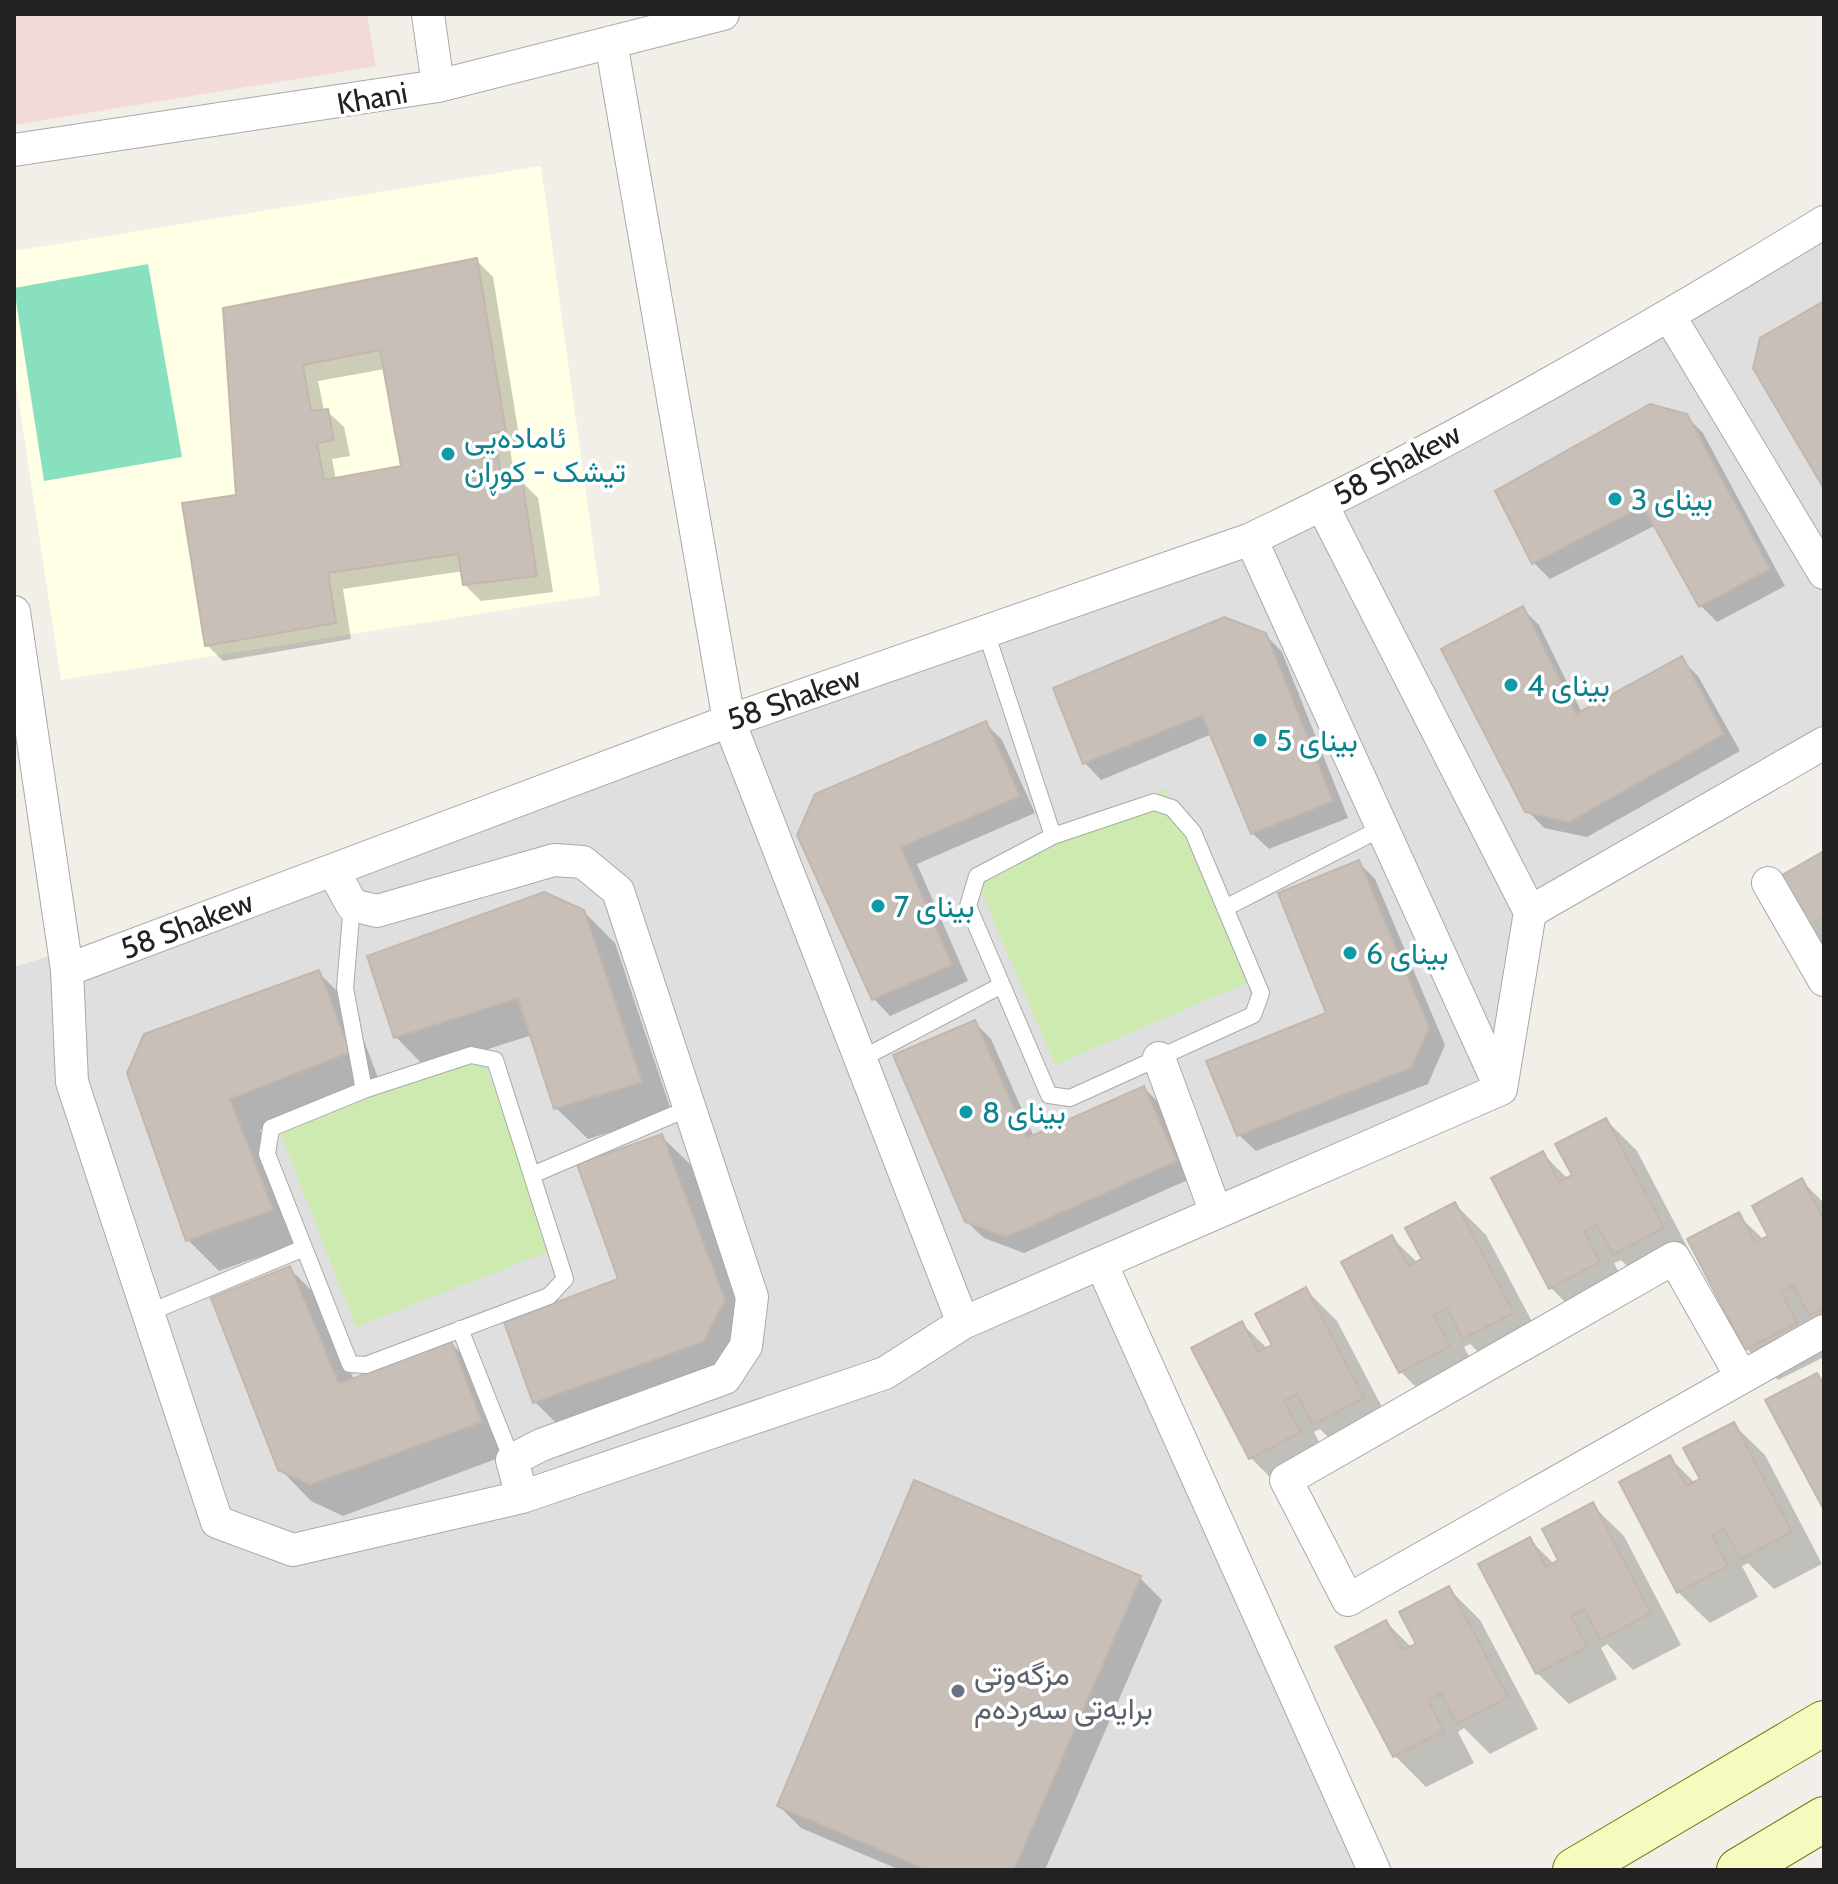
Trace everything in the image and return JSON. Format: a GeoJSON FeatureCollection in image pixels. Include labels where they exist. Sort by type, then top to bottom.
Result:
{"type":"FeatureCollection","features":[{"type":"Feature","properties":{"kind":"main road"},"geometry":{"type":"LineString","coordinates":[[1575,1870],[1824,1723]]}},
{"type":"Feature","properties":{"kind":"main road"},"geometry":{"type":"LineString","coordinates":[[1739,1870],[1824,1819]]}},
{"type":"Feature","properties":{"kind":"street"},"geometry":{"type":"LineString","coordinates":[[428,14],[438,86]]}},
{"type":"Feature","properties":{"kind":"street","name":"Khani"},"geometry":{"type":"LineString","coordinates":[[14,150],[438,86],[525,67],[611,42],[670,20],[723,14]]}},
{"type":"Feature","properties":{"kind":"street"},"geometry":{"type":"LineString","coordinates":[[611,42],[729,721],[963,1323]]}},
{"type":"Feature","properties":{"kind":"street","name":"58 Shakew"},"geometry":{"type":"LineString","coordinates":[[67,970],[729,721],[1251,539],[1322,505],[1670,317],[1824,222]]}},
{"type":"Feature","properties":{"kind":"street"},"geometry":{"type":"LineString","coordinates":[[1670,317],[1824,573]]}},
{"type":"Feature","properties":{"kind":"street"},"geometry":{"type":"LineString","coordinates":[[1322,505],[1530,912],[1501,1089]]}},
{"type":"Feature","properties":{"kind":"street"},"geometry":{"type":"LineString","coordinates":[[1251,539],[1501,1089]]}},
{"type":"Feature","properties":{"kind":"street"},"geometry":{"type":"LineString","coordinates":[[14,612],[67,970],[72,1082],[217,1522],[293,1550],[522,1497],[885,1373],[963,1323],[1501,1089]]}},
{"type":"Feature","properties":{"kind":"street"},"geometry":{"type":"LineString","coordinates":[[1530,912],[1824,743]]}},
{"type":"Feature","properties":{"kind":"street"},"geometry":{"type":"LineString","coordinates":[[333,870],[352,905],[377,911],[554,860],[583,862],[618,891],[752,1297],[746,1346],[725,1378],[541,1445],[512,1460],[522,1497]]}},
{"type":"Feature","properties":{"kind":"street"},"geometry":{"type":"LineString","coordinates":[[1768,883],[1824,980]]}},
{"type":"Feature","properties":{"kind":"street"},"geometry":{"type":"LineString","coordinates":[[1159,1058],[1216,1213]]}},
{"type":"Feature","properties":{"kind":"street"},"geometry":{"type":"LineString","coordinates":[[1741,1376],[1674,1258],[1286,1480],[1348,1600],[1824,1331]]}},
{"type":"Feature","properties":{"kind":"street"},"geometry":{"type":"LineString","coordinates":[[1101,1263],[1374,1870]]}},
{"type":"Feature","properties":{"kind":"lane"},"geometry":{"type":"LineString","coordinates":[[986,632],[1053,836]]}},
{"type":"Feature","properties":{"kind":"lane"},"geometry":{"type":"LineString","coordinates":[[1154,802],[1172,808],[1193,832],[1261,993],[1253,1015],[1070,1098],[1049,1095],[968,906],[977,876],[1053,836],[1154,802]]}},
{"type":"Feature","properties":{"kind":"lane"},"geometry":{"type":"LineString","coordinates":[[1225,908],[1382,828]]}},
{"type":"Feature","properties":{"kind":"lane"},"geometry":{"type":"LineString","coordinates":[[352,905],[345,988],[364,1090]]}},
{"type":"Feature","properties":{"kind":"lane"},"geometry":{"type":"LineString","coordinates":[[861,1059],[1002,985]]}},
{"type":"Feature","properties":{"kind":"lane"},"geometry":{"type":"LineString","coordinates":[[471,1055],[495,1060],[565,1279],[549,1296],[366,1365],[350,1364],[267,1154],[271,1128],[364,1090],[471,1055]]}},
{"type":"Feature","properties":{"kind":"lane"},"geometry":{"type":"LineString","coordinates":[[532,1175],[689,1108]]}},
{"type":"Feature","properties":{"kind":"lane"},"geometry":{"type":"LineString","coordinates":[[148,1313],[304,1248]]}},
{"type":"Feature","properties":{"kind":"lane"},"geometry":{"type":"LineString","coordinates":[[460,1329],[512,1460]]}},
{"type":"Feature","properties":{"kind":"shaded area"},"geometry":{"type":"Polygon","coordinates":[[[14,14],[367,14],[376,66],[14,125],[14,14]]]}},
{"type":"Feature","properties":{"kind":"shaded area"},"geometry":{"type":"Polygon","coordinates":[[[541,166],[600,595],[61,680],[14,370],[14,251],[541,166]]]}},
{"type":"Feature","properties":{"kind":"shaded area"},"geometry":{"type":"Polygon","coordinates":[[[1824,222],[1824,743],[1530,912],[1501,1089],[1101,1263],[1374,1870],[14,1870],[14,967],[333,870],[1321,505],[1824,222]]]}},
{"type":"Feature","properties":{"kind":"green space"},"geometry":{"type":"Polygon","coordinates":[[[148,264],[182,457],[44,481],[14,288],[148,264]]]}},
{"type":"Feature","properties":{"kind":"green space"},"geometry":{"type":"Polygon","coordinates":[[[1165,789],[1247,983],[1055,1065],[972,870],[1165,789]]]}},
{"type":"Feature","properties":{"kind":"green space"},"geometry":{"type":"Polygon","coordinates":[[[481,1055],[553,1250],[356,1327],[280,1132],[481,1055]]]}},
{"type":"Feature","properties":{"kind":"building","name":"ئامادەیی تیشک - کوڕان"},"geometry":{"type":"Polygon","coordinates":[[[477,258],[506,432],[494,432],[502,481],[522,479],[537,576],[463,585],[458,554],[328,573],[336,623],[205,646],[182,503],[236,495],[223,308],[477,258]],[[380,350],[303,365],[311,411],[328,409],[334,440],[317,443],[324,480],[401,466],[380,350]]]}},
{"type":"Feature","properties":{"kind":"building"},"geometry":{"type":"Polygon","coordinates":[[[1824,301],[1824,489],[1753,368],[1760,338],[1824,301]]]}},
{"type":"Feature","properties":{"kind":"building","name":"بيناى 3"},"geometry":{"type":"Polygon","coordinates":[[[1650,404],[1687,414],[1770,569],[1699,607],[1643,506],[1532,564],[1495,491],[1650,404]]]}},
{"type":"Feature","properties":{"kind":"building","name":"بيناى 4"},"geometry":{"type":"Polygon","coordinates":[[[1523,606],[1576,714],[1682,656],[1724,734],[1569,822],[1525,812],[1441,649],[1523,606]]]}},
{"type":"Feature","properties":{"kind":"building","name":"بيناى 5"},"geometry":{"type":"Polygon","coordinates":[[[1224,617],[1266,633],[1333,801],[1251,834],[1202,715],[1083,764],[1053,688],[1224,617]]]}},
{"type":"Feature","properties":{"kind":"building","name":"بيناى 7"},"geometry":{"type":"Polygon","coordinates":[[[986,721],[1020,796],[901,847],[952,965],[872,1000],[797,835],[815,794],[986,721]]]}},
{"type":"Feature","properties":{"kind":"building"},"geometry":{"type":"Polygon","coordinates":[[[1824,851],[1824,916],[1804,928],[1775,879],[1824,851]]]}},
{"type":"Feature","properties":{"kind":"building","name":"بيناى 6"},"geometry":{"type":"Polygon","coordinates":[[[1359,860],[1429,1027],[1411,1068],[1237,1136],[1206,1061],[1326,1013],[1278,893],[1359,860]]]}},
{"type":"Feature","properties":{"kind":"building"},"geometry":{"type":"Polygon","coordinates":[[[544,892],[584,910],[642,1082],[554,1109],[518,998],[394,1038],[367,956],[544,892]]]}},
{"type":"Feature","properties":{"kind":"building"},"geometry":{"type":"Polygon","coordinates":[[[319,970],[350,1052],[230,1099],[273,1210],[186,1241],[127,1073],[144,1034],[319,970]]]}},
{"type":"Feature","properties":{"kind":"building","name":"بيناى 8"},"geometry":{"type":"Polygon","coordinates":[[[975,1020],[1027,1138],[1144,1086],[1177,1161],[1006,1237],[965,1222],[893,1055],[975,1020]]]}},
{"type":"Feature","properties":{"kind":"building"},"geometry":{"type":"Polygon","coordinates":[[[1606,1118],[1664,1228],[1613,1255],[1597,1225],[1584,1231],[1600,1262],[1549,1289],[1491,1178],[1543,1151],[1559,1182],[1572,1175],[1555,1144],[1606,1118]]]}},
{"type":"Feature","properties":{"kind":"building"},"geometry":{"type":"Polygon","coordinates":[[[662,1134],[725,1300],[703,1342],[533,1403],[504,1322],[618,1279],[577,1164],[662,1134]]]}},
{"type":"Feature","properties":{"kind":"building"},"geometry":{"type":"Polygon","coordinates":[[[1802,1178],[1824,1220],[1824,1308],[1809,1316],[1793,1285],[1781,1292],[1797,1323],[1745,1350],[1687,1239],[1739,1212],[1755,1243],[1768,1236],[1752,1206],[1802,1178]]]}},
{"type":"Feature","properties":{"kind":"building"},"geometry":{"type":"Polygon","coordinates":[[[1455,1202],[1514,1313],[1463,1339],[1447,1308],[1434,1315],[1450,1346],[1399,1373],[1341,1262],[1392,1235],[1408,1266],[1422,1259],[1405,1228],[1455,1202]]]}},
{"type":"Feature","properties":{"kind":"building"},"geometry":{"type":"Polygon","coordinates":[[[290,1266],[339,1384],[451,1341],[482,1422],[310,1485],[278,1470],[211,1298],[290,1266]]]}},
{"type":"Feature","properties":{"kind":"building"},"geometry":{"type":"Polygon","coordinates":[[[1306,1287],[1364,1398],[1313,1425],[1297,1394],[1284,1401],[1301,1432],[1249,1459],[1191,1348],[1242,1321],[1258,1352],[1272,1345],[1255,1314],[1306,1287]]]}},
{"type":"Feature","properties":{"kind":"building"},"geometry":{"type":"Polygon","coordinates":[[[1817,1373],[1824,1385],[1824,1510],[1765,1400],[1817,1373]]]}},
{"type":"Feature","properties":{"kind":"building"},"geometry":{"type":"Polygon","coordinates":[[[1734,1422],[1792,1532],[1741,1559],[1724,1529],[1712,1535],[1728,1566],[1677,1593],[1619,1482],[1670,1455],[1686,1486],[1700,1479],[1683,1448],[1734,1422]]]}},
{"type":"Feature","properties":{"kind":"building","name":"مزگەوتی برایەتی سەردەم"},"geometry":{"type":"Polygon","coordinates":[[[914,1480],[1141,1576],[1014,1870],[927,1870],[777,1806],[914,1480]]]}},
{"type":"Feature","properties":{"kind":"building"},"geometry":{"type":"Polygon","coordinates":[[[1593,1502],[1651,1613],[1600,1640],[1584,1609],[1571,1616],[1587,1647],[1536,1674],[1478,1564],[1530,1537],[1546,1567],[1558,1560],[1542,1529],[1593,1502]]]}},
{"type":"Feature","properties":{"kind":"building"},"geometry":{"type":"Polygon","coordinates":[[[1449,1586],[1508,1697],[1457,1724],[1441,1693],[1428,1700],[1444,1731],[1393,1757],[1335,1647],[1386,1620],[1402,1650],[1416,1644],[1399,1612],[1449,1586]]]}},
{"type":"Feature","properties":{"kind":"place","name":"ئامادەیی تیشک - کوڕان"},"geometry":{"type":"Point","coordinates":[448,454]}},
{"type":"Feature","properties":{"kind":"place","name":"بيناى 3"},"geometry":{"type":"Point","coordinates":[1615,499]}},
{"type":"Feature","properties":{"kind":"place","name":"بيناى 4"},"geometry":{"type":"Point","coordinates":[1511,685]}},
{"type":"Feature","properties":{"kind":"place","name":"بيناى 5"},"geometry":{"type":"Point","coordinates":[1260,740]}},
{"type":"Feature","properties":{"kind":"place","name":"بيناى 7"},"geometry":{"type":"Point","coordinates":[878,906]}},
{"type":"Feature","properties":{"kind":"place","name":"بيناى 6"},"geometry":{"type":"Point","coordinates":[1350,953]}},
{"type":"Feature","properties":{"kind":"place","name":"بيناى 8"},"geometry":{"type":"Point","coordinates":[966,1112]}},
{"type":"Feature","properties":{"kind":"place","name":"مزگەوتی برایەتی سەردەم"},"geometry":{"type":"Point","coordinates":[958,1691]}}]}
